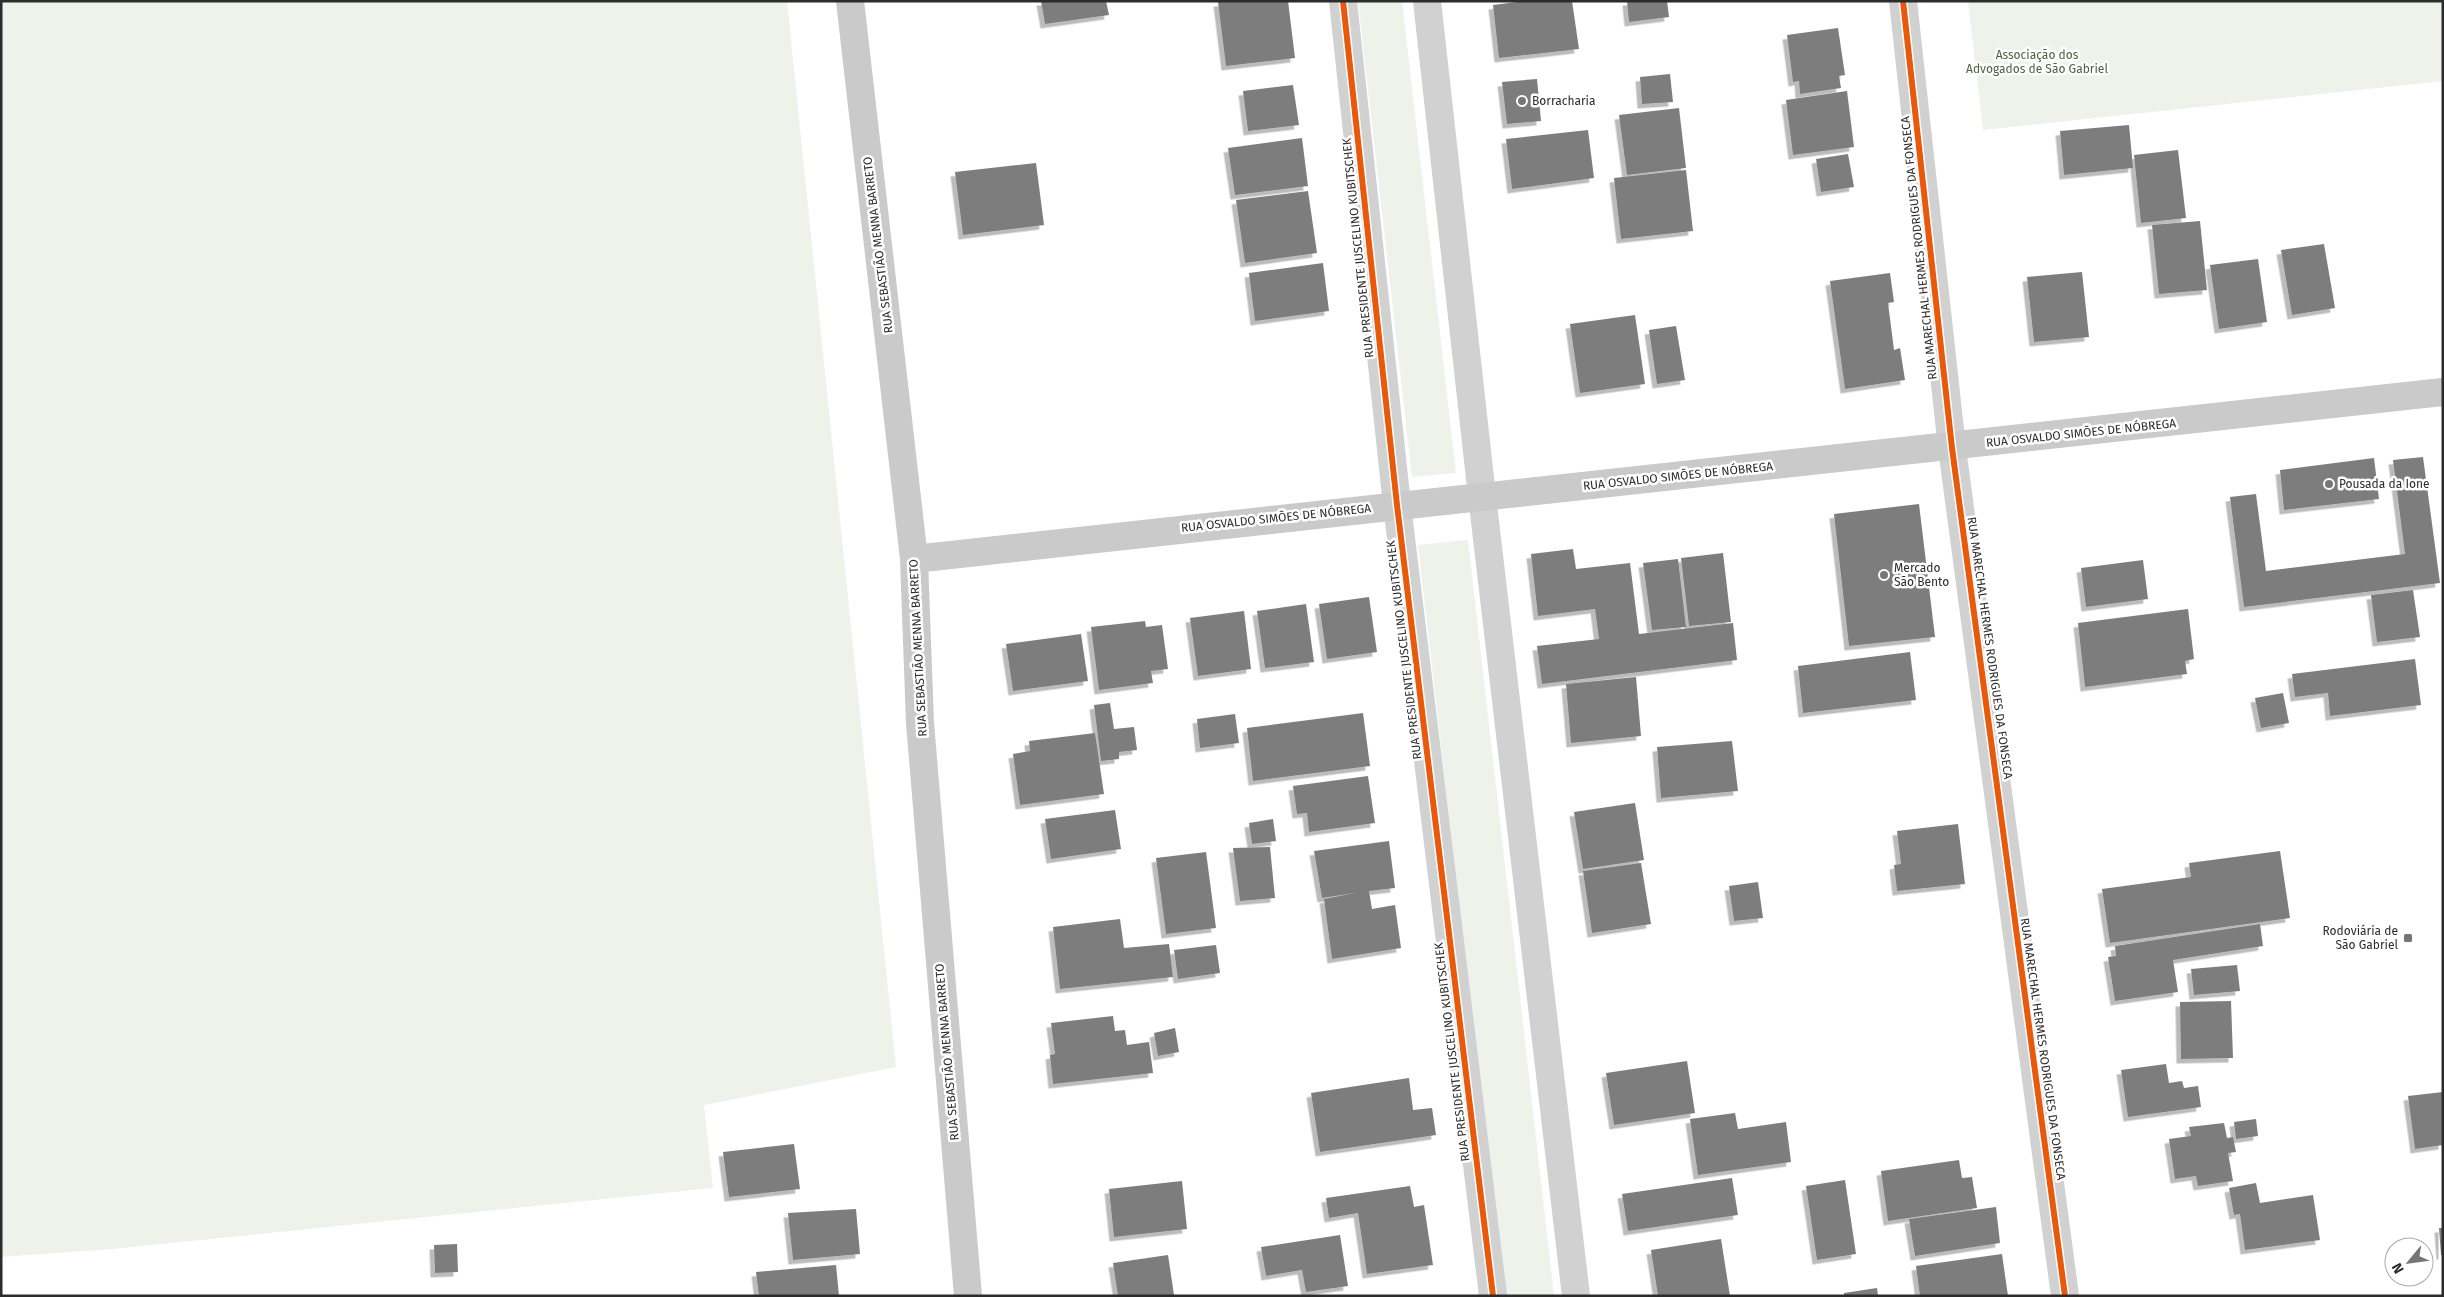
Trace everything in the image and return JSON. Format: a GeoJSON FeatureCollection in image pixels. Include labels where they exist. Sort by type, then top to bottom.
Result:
{"type":"FeatureCollection","features":[{"type":"Feature","properties":{"kind":"main road","name":"RUA SEBASTIÃO MENNA BARRETO"},"geometry":{"type":"LineString","coordinates":[[850,1],[914,559],[920,723],[968,1296]]}},
{"type":"Feature","properties":{"kind":"main road","name":"RUA OSVALDO SIMÕES DE NÓBREGA"},"geometry":{"type":"LineString","coordinates":[[914,559],[1397,505],[1952,448],[2443,392]]}},
{"type":"Feature","properties":{"kind":"street","name":"RUA PRESIDENTE JUSCELINO KUBITSCHEK"},"geometry":{"type":"LineString","coordinates":[[1343,1],[1397,505],[1493,1296]]}},
{"type":"Feature","properties":{"kind":"street"},"geometry":{"type":"LineString","coordinates":[[1427,1],[1482,496],[1576,1296]]}},
{"type":"Feature","properties":{"kind":"street","name":"RUA MARECHAL HERMES RODRIGUES DA FONSECA"},"geometry":{"type":"LineString","coordinates":[[1902,1],[1952,448],[2064,1296]]}},
{"type":"Feature","properties":{"kind":"green space"},"geometry":{"type":"Polygon","coordinates":[[[1,1],[787,1],[896,1067],[704,1105],[713,1188],[112,1249],[1,1257],[1,1]]]}},
{"type":"Feature","properties":{"kind":"green space"},"geometry":{"type":"Polygon","coordinates":[[[1358,1],[1402,1],[1456,473],[1412,477],[1358,1]]]}},
{"type":"Feature","properties":{"kind":"green space","name":"Associação dos Advogados de São Gabriel"},"geometry":{"type":"Polygon","coordinates":[[[1968,1],[2443,1],[2443,81],[1983,130],[1968,1]]]}},
{"type":"Feature","properties":{"kind":"green space"},"geometry":{"type":"Polygon","coordinates":[[[1468,540],[1554,1296],[1504,1296],[1418,545],[1468,540]]]}},
{"type":"Feature","properties":{"kind":"building"},"geometry":{"type":"Polygon","coordinates":[[[1041,1],[1106,1],[1109,15],[1045,24],[1041,1]]]}},
{"type":"Feature","properties":{"kind":"building"},"geometry":{"type":"Polygon","coordinates":[[[1288,1],[1295,58],[1226,66],[1218,2],[1288,1]]]}},
{"type":"Feature","properties":{"kind":"building"},"geometry":{"type":"Polygon","coordinates":[[[1525,1],[1572,1],[1579,49],[1499,58],[1493,5],[1525,1]]]}},
{"type":"Feature","properties":{"kind":"building"},"geometry":{"type":"Polygon","coordinates":[[[1627,1],[1667,1],[1669,17],[1629,22],[1627,1]]]}},
{"type":"Feature","properties":{"kind":"building"},"geometry":{"type":"Polygon","coordinates":[[[1838,28],[1845,75],[1839,76],[1841,88],[1800,94],[1799,81],[1793,82],[1787,35],[1838,28]]]}},
{"type":"Feature","properties":{"kind":"building"},"geometry":{"type":"Polygon","coordinates":[[[1670,74],[1673,102],[1642,104],[1640,77],[1670,74]]]}},
{"type":"Feature","properties":{"kind":"building","name":"Borracharia"},"geometry":{"type":"Polygon","coordinates":[[[1537,79],[1541,121],[1507,124],[1502,82],[1537,79]]]}},
{"type":"Feature","properties":{"kind":"building"},"geometry":{"type":"Polygon","coordinates":[[[1293,85],[1299,125],[1248,131],[1243,91],[1293,85]]]}},
{"type":"Feature","properties":{"kind":"building"},"geometry":{"type":"Polygon","coordinates":[[[1847,91],[1854,147],[1793,155],[1786,100],[1847,91]]]}},
{"type":"Feature","properties":{"kind":"building"},"geometry":{"type":"Polygon","coordinates":[[[1679,108],[1686,168],[1627,175],[1619,115],[1679,108]]]}},
{"type":"Feature","properties":{"kind":"building"},"geometry":{"type":"Polygon","coordinates":[[[2129,125],[2133,168],[2064,175],[2060,131],[2129,125]]]}},
{"type":"Feature","properties":{"kind":"building"},"geometry":{"type":"Polygon","coordinates":[[[1588,130],[1594,178],[1512,189],[1506,139],[1588,130]]]}},
{"type":"Feature","properties":{"kind":"building"},"geometry":{"type":"Polygon","coordinates":[[[1302,138],[1308,186],[1235,195],[1228,148],[1302,138]]]}},
{"type":"Feature","properties":{"kind":"building"},"geometry":{"type":"Polygon","coordinates":[[[2178,150],[2186,218],[2141,223],[2134,155],[2178,150]]]}},
{"type":"Feature","properties":{"kind":"building"},"geometry":{"type":"Polygon","coordinates":[[[1848,154],[1854,187],[1821,192],[1816,159],[1848,154]]]}},
{"type":"Feature","properties":{"kind":"building"},"geometry":{"type":"Polygon","coordinates":[[[1036,163],[1044,225],[963,235],[955,172],[1036,163]]]}},
{"type":"Feature","properties":{"kind":"building"},"geometry":{"type":"Polygon","coordinates":[[[1686,170],[1693,231],[1621,239],[1614,178],[1686,170]]]}},
{"type":"Feature","properties":{"kind":"building"},"geometry":{"type":"Polygon","coordinates":[[[1308,191],[1317,253],[1245,263],[1236,200],[1308,191]]]}},
{"type":"Feature","properties":{"kind":"building"},"geometry":{"type":"Polygon","coordinates":[[[2200,221],[2207,290],[2159,294],[2152,225],[2200,221]]]}},
{"type":"Feature","properties":{"kind":"building"},"geometry":{"type":"Polygon","coordinates":[[[2324,244],[2335,308],[2292,315],[2281,250],[2324,244]]]}},
{"type":"Feature","properties":{"kind":"building"},"geometry":{"type":"Polygon","coordinates":[[[2258,259],[2267,322],[2219,329],[2210,265],[2258,259]]]}},
{"type":"Feature","properties":{"kind":"building"},"geometry":{"type":"Polygon","coordinates":[[[1323,263],[1329,311],[1255,321],[1249,273],[1323,263]]]}},
{"type":"Feature","properties":{"kind":"building"},"geometry":{"type":"Polygon","coordinates":[[[2082,272],[2089,337],[2034,342],[2027,277],[2082,272]]]}},
{"type":"Feature","properties":{"kind":"building"},"geometry":{"type":"Polygon","coordinates":[[[1890,273],[1894,302],[1888,303],[1894,350],[1900,348],[1905,380],[1845,389],[1830,281],[1890,273]]]}},
{"type":"Feature","properties":{"kind":"building"},"geometry":{"type":"Polygon","coordinates":[[[1635,315],[1645,384],[1580,393],[1570,324],[1635,315]]]}},
{"type":"Feature","properties":{"kind":"building"},"geometry":{"type":"Polygon","coordinates":[[[1676,326],[1685,380],[1657,384],[1649,330],[1676,326]]]}},
{"type":"Feature","properties":{"kind":"building"},"geometry":{"type":"Polygon","coordinates":[[[2423,457],[2440,583],[2244,607],[2230,497],[2256,494],[2266,571],[2405,554],[2393,460],[2423,457]]]}},
{"type":"Feature","properties":{"kind":"building","name":"Pousada da Ione"},"geometry":{"type":"Polygon","coordinates":[[[2374,458],[2379,499],[2284,510],[2280,470],[2374,458]]]}},
{"type":"Feature","properties":{"kind":"building","name":"Mercado São Bento"},"geometry":{"type":"Polygon","coordinates":[[[1919,504],[1935,637],[1849,646],[1834,514],[1919,504]]]}},
{"type":"Feature","properties":{"kind":"building"},"geometry":{"type":"Polygon","coordinates":[[[1573,549],[1576,569],[1630,563],[1639,634],[1733,623],[1737,660],[1542,684],[1537,646],[1599,639],[1595,609],[1538,616],[1531,554],[1573,549]]]}},
{"type":"Feature","properties":{"kind":"building"},"geometry":{"type":"Polygon","coordinates":[[[1723,553],[1731,622],[1689,626],[1681,558],[1723,553]]]}},
{"type":"Feature","properties":{"kind":"building"},"geometry":{"type":"Polygon","coordinates":[[[1678,559],[1686,627],[1652,630],[1643,563],[1678,559]]]}},
{"type":"Feature","properties":{"kind":"building"},"geometry":{"type":"Polygon","coordinates":[[[2143,560],[2148,599],[2086,607],[2081,568],[2143,560]]]}},
{"type":"Feature","properties":{"kind":"building"},"geometry":{"type":"Polygon","coordinates":[[[2413,590],[2420,637],[2377,642],[2371,595],[2413,590]]]}},
{"type":"Feature","properties":{"kind":"building"},"geometry":{"type":"Polygon","coordinates":[[[1369,597],[1377,652],[1327,659],[1319,604],[1369,597]]]}},
{"type":"Feature","properties":{"kind":"building"},"geometry":{"type":"Polygon","coordinates":[[[1306,604],[1314,662],[1265,668],[1257,611],[1306,604]]]}},
{"type":"Feature","properties":{"kind":"building"},"geometry":{"type":"Polygon","coordinates":[[[2188,609],[2194,659],[2185,661],[2187,674],[2085,687],[2078,623],[2188,609]]]}},
{"type":"Feature","properties":{"kind":"building"},"geometry":{"type":"Polygon","coordinates":[[[1244,611],[1251,669],[1198,676],[1190,618],[1244,611]]]}},
{"type":"Feature","properties":{"kind":"building"},"geometry":{"type":"Polygon","coordinates":[[[1145,621],[1146,627],[1162,625],[1168,669],[1151,671],[1153,683],[1099,690],[1091,627],[1145,621]]]}},
{"type":"Feature","properties":{"kind":"building"},"geometry":{"type":"Polygon","coordinates":[[[1081,634],[1088,681],[1013,691],[1006,644],[1081,634]]]}},
{"type":"Feature","properties":{"kind":"building"},"geometry":{"type":"Polygon","coordinates":[[[1910,652],[1916,700],[1803,713],[1798,666],[1910,652]]]}},
{"type":"Feature","properties":{"kind":"building"},"geometry":{"type":"Polygon","coordinates":[[[2415,659],[2421,705],[2330,716],[2328,693],[2295,697],[2292,674],[2415,659]]]}},
{"type":"Feature","properties":{"kind":"building"},"geometry":{"type":"Polygon","coordinates":[[[1636,677],[1641,736],[1571,743],[1566,684],[1636,677]]]}},
{"type":"Feature","properties":{"kind":"building"},"geometry":{"type":"Polygon","coordinates":[[[2283,693],[2289,723],[2261,728],[2255,698],[2283,693]]]}},
{"type":"Feature","properties":{"kind":"building"},"geometry":{"type":"Polygon","coordinates":[[[1110,703],[1114,729],[1134,727],[1137,750],[1119,752],[1119,759],[1101,761],[1094,705],[1110,703]]]}},
{"type":"Feature","properties":{"kind":"building"},"geometry":{"type":"Polygon","coordinates":[[[1363,713],[1370,766],[1253,781],[1247,728],[1363,713]]]}},
{"type":"Feature","properties":{"kind":"building"},"geometry":{"type":"Polygon","coordinates":[[[1235,714],[1239,743],[1200,748],[1197,719],[1235,714]]]}},
{"type":"Feature","properties":{"kind":"building"},"geometry":{"type":"Polygon","coordinates":[[[1095,733],[1104,794],[1020,805],[1013,754],[1030,751],[1029,741],[1095,733]]]}},
{"type":"Feature","properties":{"kind":"building"},"geometry":{"type":"Polygon","coordinates":[[[1732,741],[1738,791],[1661,798],[1657,747],[1732,741]]]}},
{"type":"Feature","properties":{"kind":"building"},"geometry":{"type":"Polygon","coordinates":[[[1368,776],[1375,823],[1309,832],[1307,813],[1297,814],[1293,786],[1368,776]]]}},
{"type":"Feature","properties":{"kind":"building"},"geometry":{"type":"Polygon","coordinates":[[[1635,803],[1644,860],[1583,869],[1574,812],[1635,803]]]}},
{"type":"Feature","properties":{"kind":"building"},"geometry":{"type":"Polygon","coordinates":[[[1115,810],[1121,849],[1051,859],[1045,819],[1115,810]]]}},
{"type":"Feature","properties":{"kind":"building"},"geometry":{"type":"Polygon","coordinates":[[[1273,819],[1276,841],[1252,844],[1249,823],[1273,819]]]}},
{"type":"Feature","properties":{"kind":"building"},"geometry":{"type":"Polygon","coordinates":[[[1958,824],[1965,884],[1897,891],[1894,865],[1901,864],[1897,831],[1958,824]]]}},
{"type":"Feature","properties":{"kind":"building"},"geometry":{"type":"Polygon","coordinates":[[[1389,841],[1395,888],[1369,891],[1372,909],[1395,905],[1401,948],[1332,959],[1324,899],[1355,893],[1322,898],[1314,851],[1389,841]]]}},
{"type":"Feature","properties":{"kind":"building"},"geometry":{"type":"Polygon","coordinates":[[[1270,847],[1275,898],[1240,901],[1233,848],[1270,847]]]}},
{"type":"Feature","properties":{"kind":"building"},"geometry":{"type":"Polygon","coordinates":[[[2280,851],[2290,918],[2110,943],[2102,889],[2191,877],[2189,863],[2280,851]]]}},
{"type":"Feature","properties":{"kind":"building"},"geometry":{"type":"Polygon","coordinates":[[[1206,852],[1216,928],[1166,934],[1156,858],[1206,852]]]}},
{"type":"Feature","properties":{"kind":"building"},"geometry":{"type":"Polygon","coordinates":[[[1641,863],[1651,924],[1592,933],[1583,871],[1641,863]]]}},
{"type":"Feature","properties":{"kind":"building"},"geometry":{"type":"Polygon","coordinates":[[[1758,882],[1763,918],[1734,921],[1729,886],[1758,882]]]}},
{"type":"Feature","properties":{"kind":"building"},"geometry":{"type":"Polygon","coordinates":[[[1120,919],[1124,948],[1169,944],[1173,977],[1060,989],[1053,927],[1120,919]]]}},
{"type":"Feature","properties":{"kind":"building"},"geometry":{"type":"Polygon","coordinates":[[[2260,924],[2263,946],[2173,960],[2178,992],[2115,1001],[2108,957],[2116,956],[2115,946],[2260,924]]]}},
{"type":"Feature","properties":{"kind":"building"},"geometry":{"type":"Polygon","coordinates":[[[1216,945],[1220,973],[1178,979],[1174,950],[1216,945]]]}},
{"type":"Feature","properties":{"kind":"building"},"geometry":{"type":"Polygon","coordinates":[[[2237,965],[2240,991],[2194,995],[2191,969],[2237,965]]]}},
{"type":"Feature","properties":{"kind":"building"},"geometry":{"type":"Polygon","coordinates":[[[2231,1001],[2233,1058],[2181,1059],[2180,1002],[2231,1001]]]}},
{"type":"Feature","properties":{"kind":"building"},"geometry":{"type":"Polygon","coordinates":[[[1113,1016],[1115,1031],[1125,1030],[1127,1045],[1149,1042],[1153,1073],[1053,1084],[1050,1055],[1055,1054],[1051,1023],[1113,1016]]]}},
{"type":"Feature","properties":{"kind":"building"},"geometry":{"type":"Polygon","coordinates":[[[1175,1028],[1179,1052],[1158,1056],[1154,1033],[1175,1028]]]}},
{"type":"Feature","properties":{"kind":"building"},"geometry":{"type":"Polygon","coordinates":[[[1687,1061],[1695,1113],[1614,1125],[1606,1073],[1687,1061]]]}},
{"type":"Feature","properties":{"kind":"building"},"geometry":{"type":"Polygon","coordinates":[[[2166,1064],[2169,1083],[2182,1081],[2184,1088],[2198,1086],[2201,1107],[2128,1117],[2121,1070],[2166,1064]]]}},
{"type":"Feature","properties":{"kind":"building"},"geometry":{"type":"Polygon","coordinates":[[[1409,1078],[1413,1110],[1432,1108],[1436,1135],[1320,1152],[1311,1093],[1409,1078]]]}},
{"type":"Feature","properties":{"kind":"building"},"geometry":{"type":"Polygon","coordinates":[[[2443,1092],[2443,1145],[2415,1149],[2408,1096],[2443,1092]]]}},
{"type":"Feature","properties":{"kind":"building"},"geometry":{"type":"Polygon","coordinates":[[[1735,1113],[1738,1129],[1786,1122],[1791,1162],[1698,1175],[1690,1119],[1735,1113]]]}},
{"type":"Feature","properties":{"kind":"building"},"geometry":{"type":"Polygon","coordinates":[[[2256,1119],[2258,1136],[2236,1139],[2234,1122],[2256,1119]]]}},
{"type":"Feature","properties":{"kind":"building"},"geometry":{"type":"Polygon","coordinates":[[[2224,1123],[2227,1138],[2233,1137],[2236,1152],[2228,1153],[2233,1181],[2198,1186],[2196,1176],[2175,1179],[2169,1139],[2191,1136],[2189,1127],[2224,1123]]]}},
{"type":"Feature","properties":{"kind":"building"},"geometry":{"type":"Polygon","coordinates":[[[794,1144],[800,1189],[729,1197],[723,1152],[794,1144]]]}},
{"type":"Feature","properties":{"kind":"building"},"geometry":{"type":"Polygon","coordinates":[[[1959,1160],[1962,1178],[1972,1177],[1977,1208],[1888,1221],[1881,1171],[1959,1160]]]}},
{"type":"Feature","properties":{"kind":"building"},"geometry":{"type":"Polygon","coordinates":[[[1732,1178],[1738,1215],[1628,1231],[1622,1194],[1732,1178]]]}},
{"type":"Feature","properties":{"kind":"building"},"geometry":{"type":"Polygon","coordinates":[[[1845,1180],[1856,1254],[1817,1260],[1806,1186],[1845,1180]]]}},
{"type":"Feature","properties":{"kind":"building"},"geometry":{"type":"Polygon","coordinates":[[[1182,1181],[1187,1229],[1114,1237],[1109,1189],[1182,1181]]]}},
{"type":"Feature","properties":{"kind":"building"},"geometry":{"type":"Polygon","coordinates":[[[2256,1183],[2260,1203],[2313,1195],[2320,1240],[2245,1250],[2240,1214],[2234,1215],[2229,1188],[2256,1183]]]}},
{"type":"Feature","properties":{"kind":"building"},"geometry":{"type":"Polygon","coordinates":[[[1410,1186],[1414,1207],[1424,1205],[1433,1265],[1367,1274],[1358,1213],[1329,1218],[1326,1198],[1410,1186]]]}},
{"type":"Feature","properties":{"kind":"building"},"geometry":{"type":"Polygon","coordinates":[[[1996,1207],[2000,1243],[1915,1256],[1909,1219],[1996,1207]]]}},
{"type":"Feature","properties":{"kind":"building"},"geometry":{"type":"Polygon","coordinates":[[[856,1209],[860,1254],[793,1260],[788,1213],[856,1209]]]}},
{"type":"Feature","properties":{"kind":"building"},"geometry":{"type":"Polygon","coordinates":[[[2439,1228],[2443,1228],[2443,1255],[2441,1255],[2439,1228]]]}},
{"type":"Feature","properties":{"kind":"building"},"geometry":{"type":"Polygon","coordinates":[[[1340,1235],[1348,1286],[1306,1292],[1302,1270],[1266,1276],[1261,1247],[1340,1235]]]}},
{"type":"Feature","properties":{"kind":"building"},"geometry":{"type":"Polygon","coordinates":[[[1721,1239],[1730,1296],[1658,1296],[1651,1250],[1721,1239]]]}},
{"type":"Feature","properties":{"kind":"building"},"geometry":{"type":"Polygon","coordinates":[[[457,1244],[458,1272],[435,1273],[434,1245],[457,1244]]]}},
{"type":"Feature","properties":{"kind":"building"},"geometry":{"type":"Polygon","coordinates":[[[2002,1254],[2008,1296],[1920,1296],[1916,1266],[2002,1254]]]}},
{"type":"Feature","properties":{"kind":"building"},"geometry":{"type":"Polygon","coordinates":[[[1168,1255],[1174,1295],[1118,1296],[1113,1263],[1168,1255]]]}},
{"type":"Feature","properties":{"kind":"building"},"geometry":{"type":"Polygon","coordinates":[[[836,1265],[839,1296],[759,1296],[756,1272],[836,1265]]]}},
{"type":"Feature","properties":{"kind":"building"},"geometry":{"type":"Polygon","coordinates":[[[1877,1288],[1878,1296],[1844,1296],[1844,1293],[1877,1288]]]}},
{"type":"Feature","properties":{"kind":"cycle path"},"geometry":{"type":"LineString","coordinates":[[1343,1],[1397,505],[1493,1296]]}},
{"type":"Feature","properties":{"kind":"cycle path"},"geometry":{"type":"LineString","coordinates":[[1903,1],[1952,448],[2065,1296]]}},
{"type":"Feature","properties":{"kind":"place","name":"Borracharia"},"geometry":{"type":"Point","coordinates":[1522,101]}},
{"type":"Feature","properties":{"kind":"place","name":"Pousada da Ione"},"geometry":{"type":"Point","coordinates":[2329,484]}},
{"type":"Feature","properties":{"kind":"place","name":"Mercado São Bento"},"geometry":{"type":"Point","coordinates":[1884,575]}},
{"type":"Feature","properties":{"kind":"place","name":"Rodoviária de São Gabriel"},"geometry":{"type":"Point","coordinates":[2408,938]}}]}
